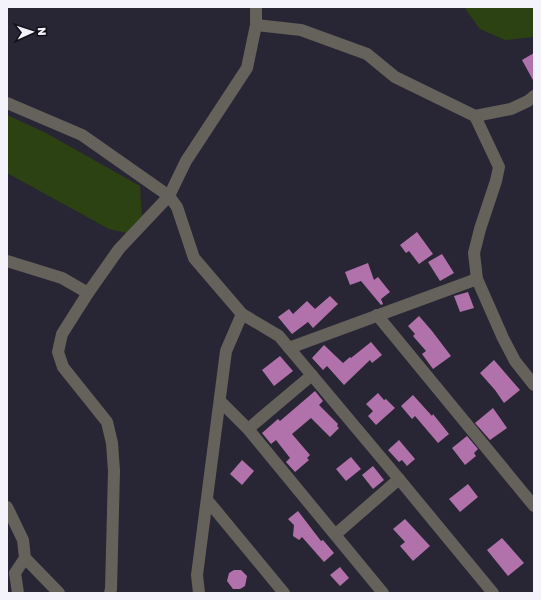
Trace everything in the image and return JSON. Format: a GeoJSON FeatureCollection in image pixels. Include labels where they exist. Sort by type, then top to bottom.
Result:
{"type":"FeatureCollection","features":[{"type":"Feature","properties":{"kind":"street"},"geometry":{"type":"LineString","coordinates":[[110,593],[114,471],[112,443],[107,422],[62,367],[58,352],[62,334],[88,292],[119,249],[169,196],[186,161],[247,68],[256,25],[256,7]]}},
{"type":"Feature","properties":{"kind":"street"},"geometry":{"type":"LineString","coordinates":[[256,25],[301,30],[367,54],[395,77],[475,116],[510,109],[528,101],[534,96]]}},
{"type":"Feature","properties":{"kind":"street"},"geometry":{"type":"LineString","coordinates":[[7,103],[82,135],[169,196],[177,207],[194,258],[242,314],[279,336],[400,479],[492,593]]}},
{"type":"Feature","properties":{"kind":"street"},"geometry":{"type":"LineString","coordinates":[[475,116],[499,167],[496,181],[480,228],[474,253],[477,278],[503,338],[515,361],[532,376]]}},
{"type":"Feature","properties":{"kind":"street"},"geometry":{"type":"LineString","coordinates":[[7,261],[62,278],[88,292]]}},
{"type":"Feature","properties":{"kind":"street"},"geometry":{"type":"LineString","coordinates":[[289,348],[477,278]]}},
{"type":"Feature","properties":{"kind":"street"},"geometry":{"type":"LineString","coordinates":[[199,593],[197,575],[208,501],[226,351],[242,314]]}},
{"type":"Feature","properties":{"kind":"street"},"geometry":{"type":"LineString","coordinates":[[377,315],[534,506]]}},
{"type":"Feature","properties":{"kind":"street"},"geometry":{"type":"LineString","coordinates":[[248,429],[312,375]]}},
{"type":"Feature","properties":{"kind":"street"},"geometry":{"type":"LineString","coordinates":[[220,401],[248,429],[336,534],[383,593]]}},
{"type":"Feature","properties":{"kind":"street"},"geometry":{"type":"LineString","coordinates":[[336,534],[400,479]]}},
{"type":"Feature","properties":{"kind":"street"},"geometry":{"type":"LineString","coordinates":[[208,501],[284,593]]}},
{"type":"Feature","properties":{"kind":"street"},"geometry":{"type":"LineString","coordinates":[[7,507],[23,540],[25,558],[59,593]]}},
{"type":"Feature","properties":{"kind":"street"},"geometry":{"type":"LineString","coordinates":[[18,593],[14,573],[25,558]]}},
{"type":"Feature","properties":{"kind":"green space"},"geometry":{"type":"Polygon","coordinates":[[[466,7],[534,7],[534,37],[505,40],[480,29],[466,10],[466,7]]]}},
{"type":"Feature","properties":{"kind":"green space"},"geometry":{"type":"Polygon","coordinates":[[[7,115],[46,133],[140,186],[142,221],[131,234],[109,229],[7,173],[7,115]]]}},
{"type":"Feature","properties":{"kind":"building"},"geometry":{"type":"Polygon","coordinates":[[[534,53],[534,82],[522,60],[534,53]]]}},
{"type":"Feature","properties":{"kind":"building"},"geometry":{"type":"Polygon","coordinates":[[[417,232],[433,254],[419,264],[409,251],[406,253],[400,245],[417,232]]]}},
{"type":"Feature","properties":{"kind":"building"},"geometry":{"type":"Polygon","coordinates":[[[442,254],[454,273],[440,281],[428,262],[442,254]]]}},
{"type":"Feature","properties":{"kind":"building"},"geometry":{"type":"Polygon","coordinates":[[[368,263],[374,280],[378,277],[390,292],[381,299],[383,304],[381,305],[361,281],[350,285],[345,272],[368,263]]]}},
{"type":"Feature","properties":{"kind":"building"},"geometry":{"type":"Polygon","coordinates":[[[468,292],[474,308],[460,312],[454,296],[468,292]]]}},
{"type":"Feature","properties":{"kind":"building"},"geometry":{"type":"Polygon","coordinates":[[[330,296],[338,304],[313,328],[308,322],[292,334],[278,317],[289,309],[293,314],[307,301],[315,309],[330,296]]]}},
{"type":"Feature","properties":{"kind":"building"},"geometry":{"type":"Polygon","coordinates":[[[419,316],[451,356],[433,369],[422,354],[426,351],[413,336],[415,334],[408,326],[419,316]]]}},
{"type":"Feature","properties":{"kind":"building"},"geometry":{"type":"Polygon","coordinates":[[[371,342],[382,355],[372,363],[370,360],[344,385],[327,366],[323,370],[312,358],[324,345],[343,363],[371,342]]]}},
{"type":"Feature","properties":{"kind":"building"},"geometry":{"type":"Polygon","coordinates":[[[280,356],[293,371],[274,386],[262,370],[280,356]]]}},
{"type":"Feature","properties":{"kind":"building"},"geometry":{"type":"Polygon","coordinates":[[[494,360],[520,390],[504,403],[480,373],[494,360]]]}},
{"type":"Feature","properties":{"kind":"building"},"geometry":{"type":"Polygon","coordinates":[[[315,391],[323,401],[319,405],[338,424],[337,426],[339,428],[330,437],[311,418],[292,434],[310,455],[307,458],[309,460],[295,472],[286,462],[290,458],[276,440],[271,444],[262,433],[278,419],[280,421],[315,391]]]}},
{"type":"Feature","properties":{"kind":"building"},"geometry":{"type":"Polygon","coordinates":[[[378,393],[384,400],[386,399],[395,408],[376,425],[368,416],[373,411],[366,404],[378,393]]]}},
{"type":"Feature","properties":{"kind":"building"},"geometry":{"type":"Polygon","coordinates":[[[413,395],[432,416],[433,414],[449,434],[438,443],[415,416],[412,419],[401,406],[413,395]]]}},
{"type":"Feature","properties":{"kind":"building"},"geometry":{"type":"Polygon","coordinates":[[[493,408],[507,428],[490,440],[475,423],[493,408]]]}},
{"type":"Feature","properties":{"kind":"building"},"geometry":{"type":"Polygon","coordinates":[[[467,436],[478,449],[474,453],[476,456],[465,465],[452,448],[467,436]]]}},
{"type":"Feature","properties":{"kind":"building"},"geometry":{"type":"Polygon","coordinates":[[[399,440],[415,459],[407,466],[402,460],[399,462],[388,450],[399,440]]]}},
{"type":"Feature","properties":{"kind":"building"},"geometry":{"type":"Polygon","coordinates":[[[351,457],[361,469],[346,481],[336,469],[351,457]]]}},
{"type":"Feature","properties":{"kind":"building"},"geometry":{"type":"Polygon","coordinates":[[[242,460],[254,471],[242,485],[230,474],[242,460]]]}},
{"type":"Feature","properties":{"kind":"building"},"geometry":{"type":"Polygon","coordinates":[[[373,466],[384,480],[373,489],[362,475],[373,466]]]}},
{"type":"Feature","properties":{"kind":"building"},"geometry":{"type":"Polygon","coordinates":[[[468,484],[478,497],[460,512],[449,499],[468,484]]]}},
{"type":"Feature","properties":{"kind":"building"},"geometry":{"type":"Polygon","coordinates":[[[298,511],[321,541],[323,540],[334,553],[324,562],[302,537],[299,540],[293,536],[294,525],[288,519],[298,511]]]}},
{"type":"Feature","properties":{"kind":"building"},"geometry":{"type":"Polygon","coordinates":[[[405,519],[430,546],[413,561],[400,546],[405,542],[393,529],[405,519]]]}},
{"type":"Feature","properties":{"kind":"building"},"geometry":{"type":"Polygon","coordinates":[[[502,538],[524,563],[508,576],[487,550],[502,538]]]}},
{"type":"Feature","properties":{"kind":"building"},"geometry":{"type":"Polygon","coordinates":[[[340,567],[349,578],[340,586],[330,575],[340,567]]]}},
{"type":"Feature","properties":{"kind":"building"},"geometry":{"type":"Polygon","coordinates":[[[234,570],[241,570],[247,576],[245,586],[240,589],[233,589],[227,581],[229,573],[234,570]]]}}]}
